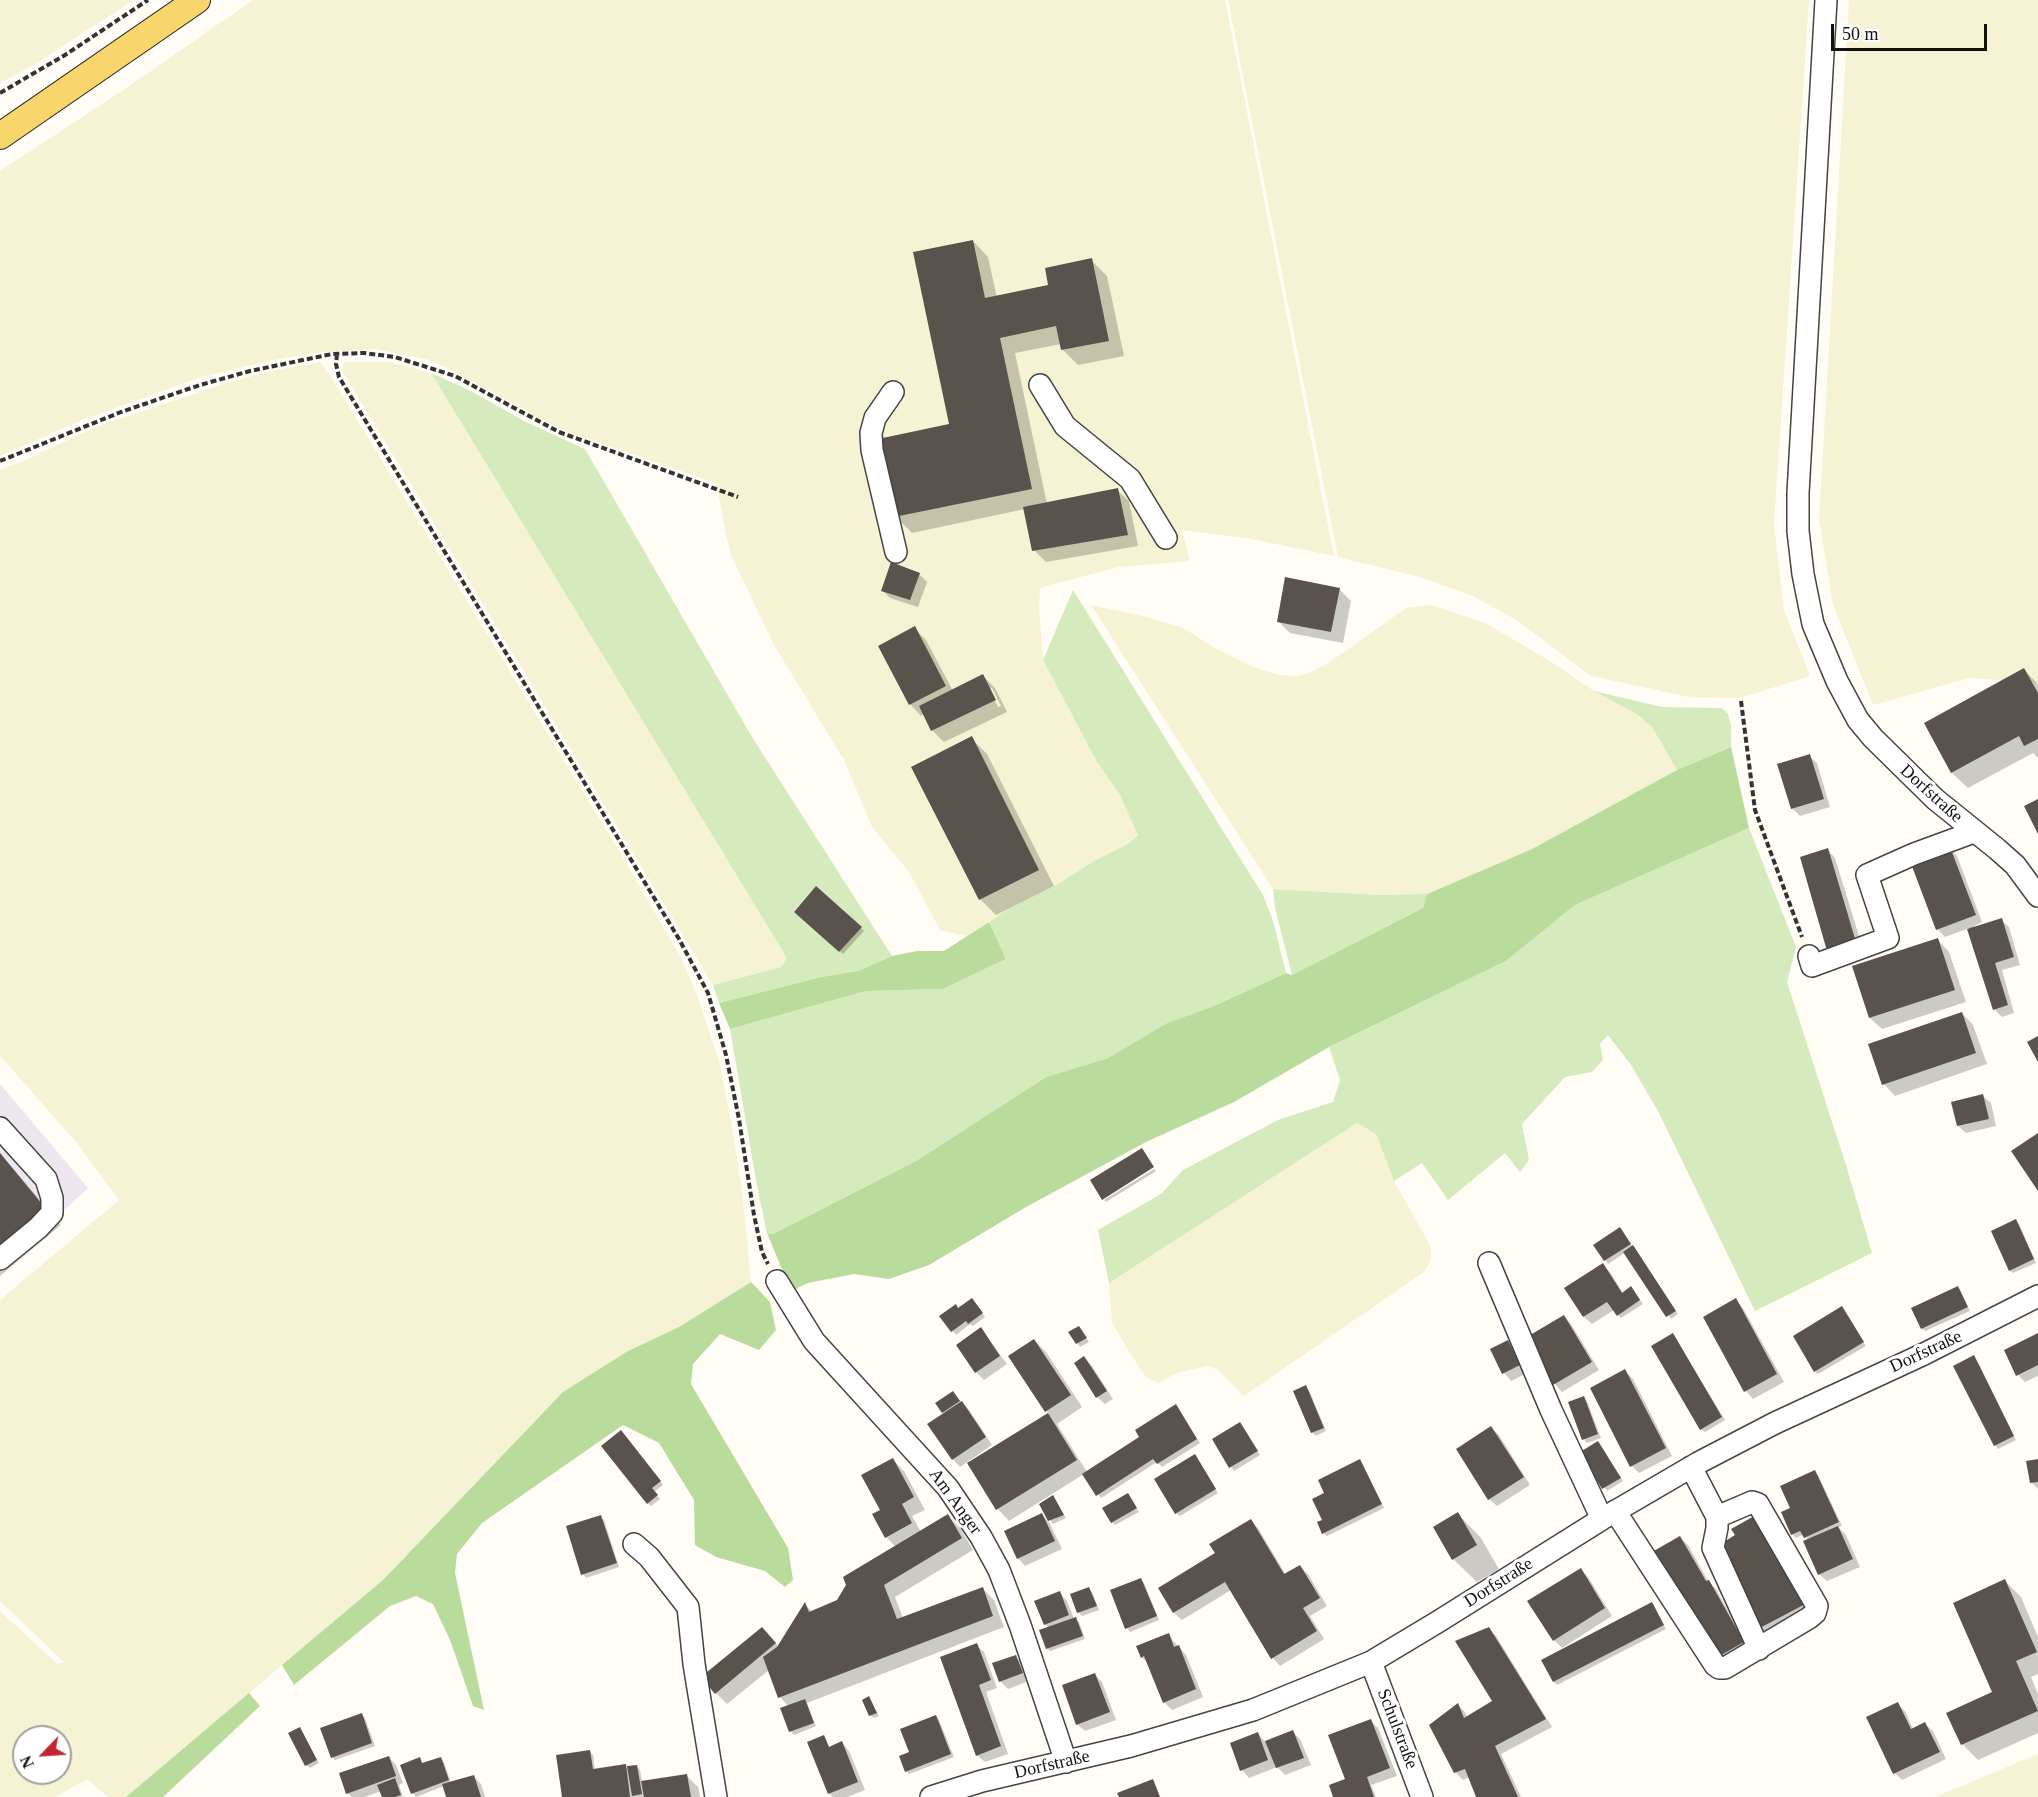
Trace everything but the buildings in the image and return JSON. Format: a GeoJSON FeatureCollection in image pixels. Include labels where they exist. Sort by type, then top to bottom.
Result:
{"type":"FeatureCollection","features":[{"type":"Feature","properties":{"kind":"main road"},"geometry":{"type":"LineString","coordinates":[[0,136],[197,0]]}},
{"type":"Feature","properties":{"kind":"street","name":"Dorfstraße"},"geometry":{"type":"LineString","coordinates":[[1826,0],[1801,420],[1798,521],[1803,574],[1813,624],[1837,681],[1858,720],[1873,738],[1935,799],[2015,865],[2038,896]]}},
{"type":"Feature","properties":{"kind":"street"},"geometry":{"type":"LineString","coordinates":[[1040,385],[1065,426],[1130,479],[1166,538]]}},
{"type":"Feature","properties":{"kind":"street"},"geometry":{"type":"LineString","coordinates":[[893,392],[875,418],[871,433],[872,450],[896,552]]}},
{"type":"Feature","properties":{"kind":"street"},"geometry":{"type":"LineString","coordinates":[[1809,956],[1812,966],[1888,938],[1867,875],[1914,854],[1974,832]]}},
{"type":"Feature","properties":{"kind":"street"},"geometry":{"type":"LineString","coordinates":[[0,1128],[46,1179],[52,1198],[52,1213],[38,1228],[0,1259]]}},
{"type":"Feature","properties":{"kind":"street"},"geometry":{"type":"LineString","coordinates":[[1488,1263],[1551,1410],[1608,1515],[1715,1665],[1725,1668],[1809,1618],[1815,1613],[1817,1606],[1758,1504],[1752,1502],[1717,1517]]}},
{"type":"Feature","properties":{"kind":"street","name":"Am Anger"},"geometry":{"type":"LineString","coordinates":[[777,1281],[814,1341],[948,1488],[981,1537],[999,1570],[1020,1625],[1066,1762]]}},
{"type":"Feature","properties":{"kind":"street","name":"Dorfstraße"},"geometry":{"type":"LineString","coordinates":[[931,1797],[985,1789],[1066,1762],[1131,1746],[1253,1710],[1371,1662],[1608,1515],[1691,1467],[1759,1431],[1924,1354],[2038,1296]]}},
{"type":"Feature","properties":{"kind":"street"},"geometry":{"type":"LineString","coordinates":[[1691,1467],[1717,1517],[1718,1528],[1713,1548],[1759,1649]]}},
{"type":"Feature","properties":{"kind":"street"},"geometry":{"type":"LineString","coordinates":[[634,1544],[649,1557],[688,1607],[694,1664],[716,1797]]}},
{"type":"Feature","properties":{"kind":"street","name":"Schulstraße"},"geometry":{"type":"LineString","coordinates":[[1371,1662],[1422,1797]]}},
{"type":"Feature","properties":{"kind":"path"},"geometry":{"type":"LineString","coordinates":[[0,93],[65,55],[148,0]]}},
{"type":"Feature","properties":{"kind":"path"},"geometry":{"type":"LineString","coordinates":[[0,461],[121,412],[200,385],[275,365],[337,354],[364,353],[395,357],[455,376],[559,432],[738,497]]}},
{"type":"Feature","properties":{"kind":"path"},"geometry":{"type":"LineString","coordinates":[[337,354],[336,364],[339,378],[679,939],[708,993],[726,1055],[762,1252],[777,1281]]}},
{"type":"Feature","properties":{"kind":"path"},"geometry":{"type":"LineString","coordinates":[[1741,701],[1755,810],[1809,956]]}},
{"type":"Feature","properties":{"kind":"shaded area"},"geometry":{"type":"Polygon","coordinates":[[[0,0],[134,0],[32,66],[0,83],[0,0]]]}},
{"type":"Feature","properties":{"kind":"shaded area"},"geometry":{"type":"Polygon","coordinates":[[[253,0],[1225,0],[1334,556],[1246,538],[1182,530],[1190,561],[1118,567],[1040,588],[1039,608],[1043,660],[1097,762],[1120,795],[1138,834],[1128,844],[1092,862],[1058,884],[1008,909],[967,936],[940,930],[909,872],[872,827],[844,760],[774,645],[730,553],[716,483],[568,432],[430,360],[375,349],[315,353],[268,361],[199,378],[82,420],[0,456],[0,171],[125,89],[253,0]]]}},
{"type":"Feature","properties":{"kind":"shaded area"},"geometry":{"type":"Polygon","coordinates":[[[1228,0],[1809,0],[1774,524],[1784,610],[1810,676],[1740,698],[1689,697],[1591,676],[1518,621],[1473,596],[1416,576],[1338,557],[1228,0]]]}},
{"type":"Feature","properties":{"kind":"shaded area"},"geometry":{"type":"Polygon","coordinates":[[[1849,0],[2038,0],[2038,683],[1969,678],[1873,705],[1833,605],[1819,520],[1849,0]]]}},
{"type":"Feature","properties":{"kind":"shaded area"},"geometry":{"type":"Polygon","coordinates":[[[320,362],[628,866],[681,958],[696,992],[719,1061],[742,1190],[751,1282],[679,1327],[628,1351],[563,1392],[383,1580],[126,1797],[108,1797],[87,1779],[55,1797],[0,1797],[0,1611],[57,1664],[64,1662],[0,1601],[0,1300],[119,1200],[77,1143],[0,1056],[0,470],[95,427],[223,384],[267,372],[320,362]]]}},
{"type":"Feature","properties":{"kind":"shaded area"},"geometry":{"type":"Polygon","coordinates":[[[344,362],[390,362],[431,373],[787,958],[781,967],[713,985],[343,372],[344,362]]]}},
{"type":"Feature","properties":{"kind":"shaded area"},"geometry":{"type":"Polygon","coordinates":[[[1091,605],[1143,616],[1183,628],[1213,647],[1253,667],[1279,675],[1296,676],[1307,674],[1330,662],[1406,608],[1431,605],[1485,623],[1550,661],[1594,691],[1638,715],[1652,727],[1677,770],[1532,849],[1427,894],[1379,895],[1273,889],[1091,605]]]}},
{"type":"Feature","properties":{"kind":"shaded area"},"geometry":{"type":"Polygon","coordinates":[[[0,1084],[88,1188],[0,1270],[0,1084]]]}},
{"type":"Feature","properties":{"kind":"shaded area"},"geometry":{"type":"Polygon","coordinates":[[[1357,1123],[1376,1134],[1394,1181],[1431,1247],[1431,1260],[1424,1272],[1244,1396],[1217,1369],[1206,1366],[1177,1373],[1158,1383],[1146,1377],[1112,1322],[1109,1283],[1357,1123]]]}},
{"type":"Feature","properties":{"kind":"shaded area"},"geometry":{"type":"Polygon","coordinates":[[[2038,1754],[2038,1797],[1935,1797],[2038,1754]]]}},
{"type":"Feature","properties":{"kind":"green space"},"geometry":{"type":"Polygon","coordinates":[[[431,373],[471,391],[526,422],[585,449],[752,737],[892,956],[858,971],[821,977],[719,1003],[713,985],[781,967],[787,958],[431,373]],[[816,887],[794,911],[839,952],[861,927],[816,887]]]}},
{"type":"Feature","properties":{"kind":"green space"},"geometry":{"type":"Polygon","coordinates":[[[1073,590],[1263,895],[1273,921],[1286,973],[1214,1006],[1167,1023],[1108,1058],[1046,1077],[916,1161],[773,1234],[767,1233],[730,1029],[866,991],[943,989],[1006,959],[989,922],[1008,909],[1058,884],[1092,862],[1128,844],[1138,835],[1120,795],[1097,762],[1043,660],[1073,590]]]}},
{"type":"Feature","properties":{"kind":"green space"},"geometry":{"type":"Polygon","coordinates":[[[1594,691],[1662,707],[1722,708],[1728,714],[1731,726],[1731,747],[1677,770],[1652,727],[1638,715],[1594,691]]]}},
{"type":"Feature","properties":{"kind":"green space"},"geometry":{"type":"Polygon","coordinates":[[[1731,747],[1749,828],[1575,905],[1506,961],[1329,1047],[1234,1102],[1146,1142],[1026,1207],[929,1265],[889,1279],[854,1274],[808,1283],[791,1291],[767,1233],[773,1234],[916,1161],[1046,1077],[1108,1058],[1167,1023],[1214,1006],[1286,973],[1292,975],[1423,908],[1427,894],[1532,849],[1677,770],[1731,747]]]}},
{"type":"Feature","properties":{"kind":"green space"},"geometry":{"type":"Polygon","coordinates":[[[1749,828],[1796,947],[1787,982],[1872,1253],[1755,1311],[1658,1111],[1631,1065],[1608,1035],[1600,1044],[1603,1060],[1592,1072],[1565,1077],[1522,1124],[1529,1160],[1520,1172],[1505,1153],[1448,1200],[1422,1163],[1394,1181],[1376,1134],[1357,1123],[1109,1283],[1098,1230],[1161,1194],[1183,1170],[1278,1120],[1333,1102],[1340,1080],[1329,1047],[1506,961],[1575,905],[1749,828]]]}},
{"type":"Feature","properties":{"kind":"green space"},"geometry":{"type":"Polygon","coordinates":[[[1273,889],[1379,895],[1427,894],[1423,908],[1292,975],[1275,908],[1273,889]]]}},
{"type":"Feature","properties":{"kind":"green space"},"geometry":{"type":"Polygon","coordinates":[[[989,922],[1006,959],[943,989],[866,991],[730,1029],[719,1003],[821,977],[858,971],[892,956],[917,951],[944,951],[989,922]]]}},
{"type":"Feature","properties":{"kind":"green space"},"geometry":{"type":"Polygon","coordinates":[[[751,1282],[770,1302],[776,1330],[759,1350],[720,1334],[693,1364],[691,1384],[788,1548],[793,1580],[785,1587],[765,1571],[716,1557],[695,1545],[694,1500],[659,1443],[623,1425],[482,1523],[457,1554],[455,1573],[484,1710],[473,1706],[450,1640],[433,1604],[416,1596],[390,1606],[294,1685],[282,1665],[383,1580],[563,1392],[628,1351],[679,1327],[751,1282]]]}},
{"type":"Feature","properties":{"kind":"green space"},"geometry":{"type":"Polygon","coordinates":[[[249,1693],[260,1706],[163,1797],[126,1797],[249,1693]]]}}]}
